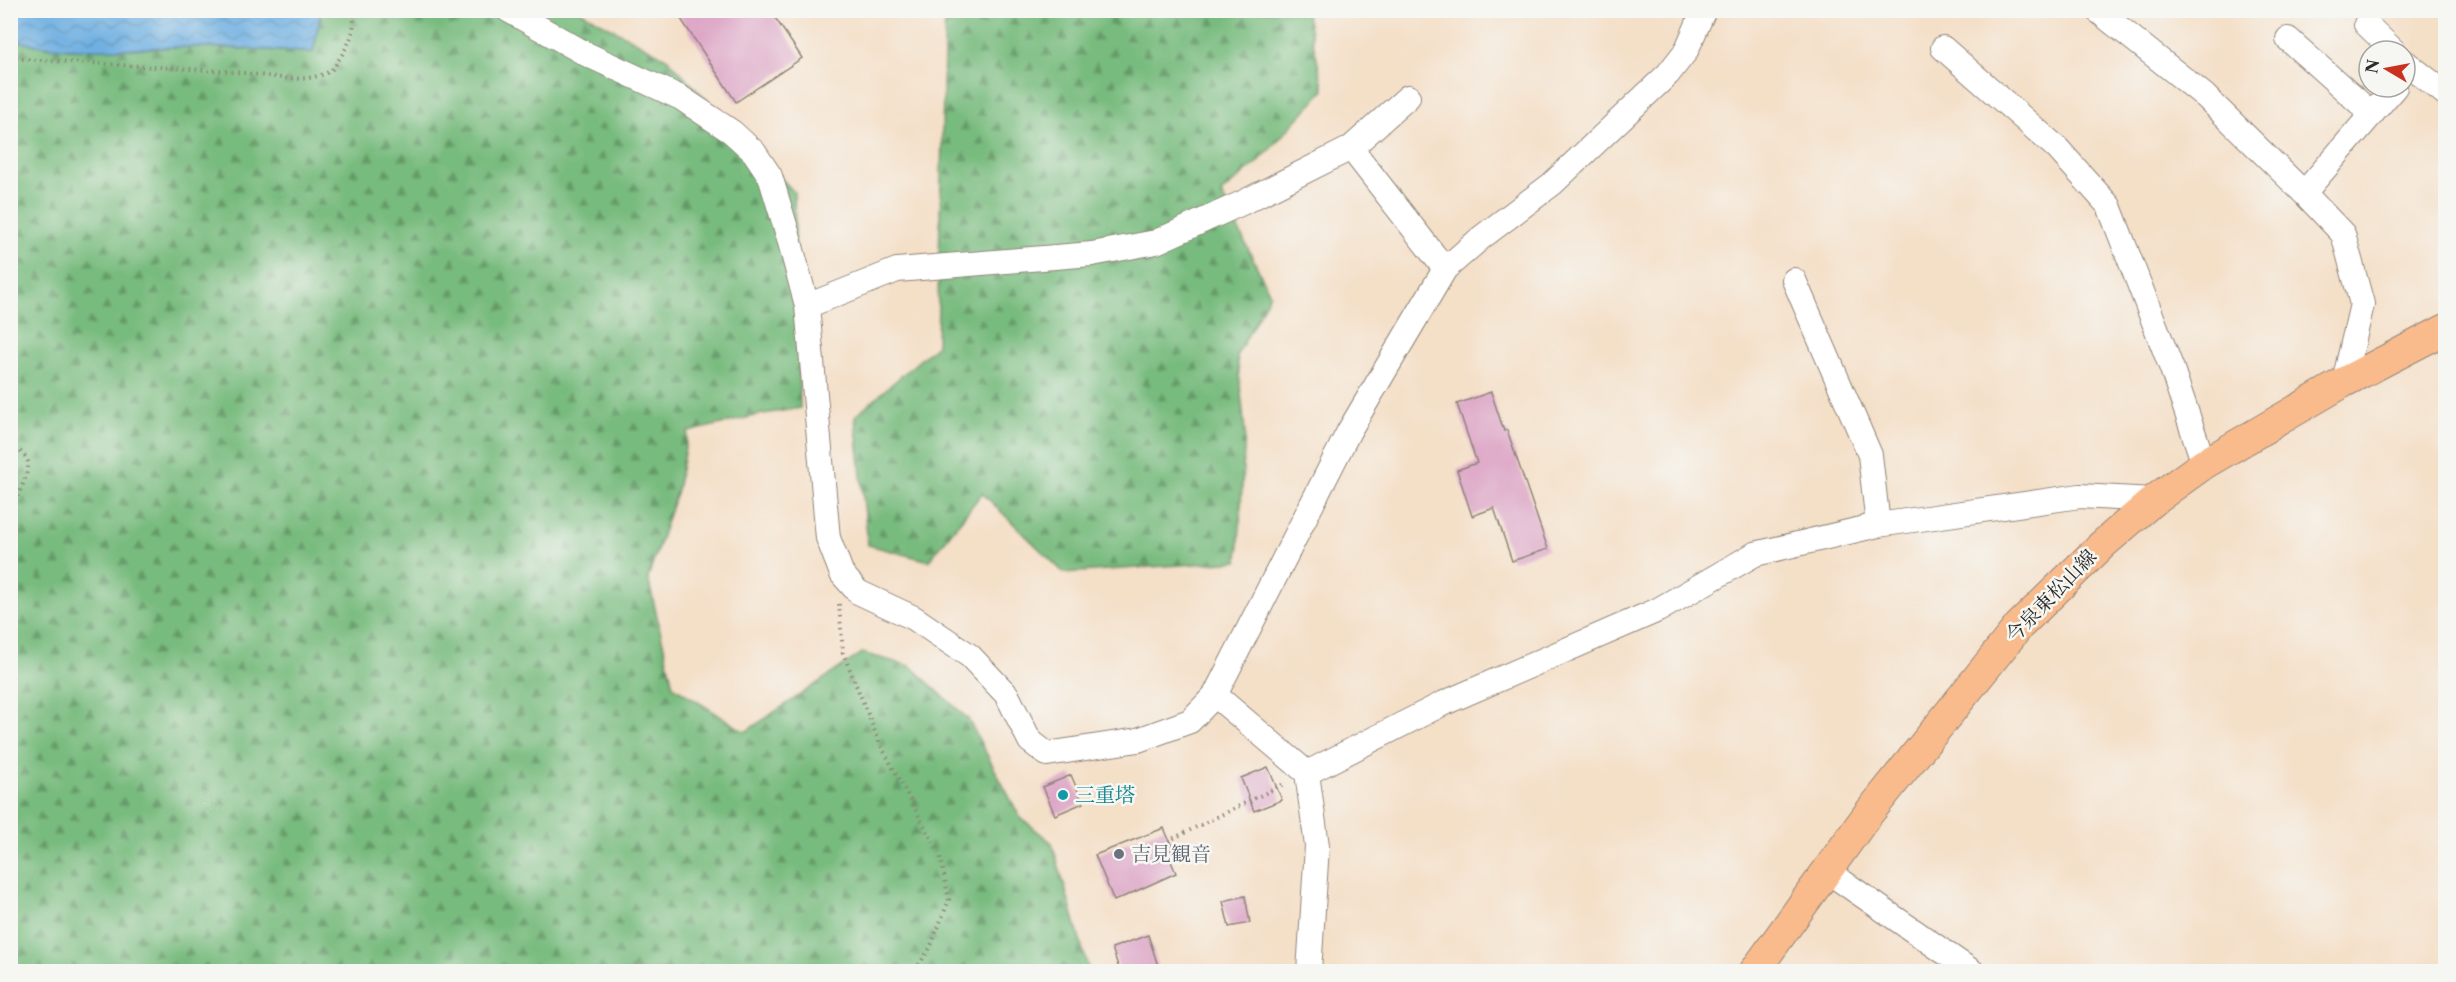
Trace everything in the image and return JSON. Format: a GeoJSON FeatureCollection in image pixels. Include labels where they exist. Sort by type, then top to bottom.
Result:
{"type":"FeatureCollection","features":[{"type":"Feature","properties":{"kind":"main road","name":"今泉東松山線"},"geometry":{"type":"LineString","coordinates":[[1754,972],[1868,814],[2019,626],[2102,545],[2154,500],[2204,464],[2344,382],[2445,329]]}},
{"type":"Feature","properties":{"kind":"street"},"geometry":{"type":"LineString","coordinates":[[508,10],[586,54],[681,98],[732,132],[754,152],[770,176],[807,306],[828,537],[836,561],[842,573],[858,592],[914,618],[970,656],[1007,695],[1030,741],[1047,754],[1138,740],[1190,721],[1215,695],[1349,431],[1445,269],[1552,183],[1668,74],[1686,51],[1704,10]]}},
{"type":"Feature","properties":{"kind":"street"},"geometry":{"type":"LineString","coordinates":[[2097,10],[2205,96],[2343,234],[2362,304],[2344,382]]}},
{"type":"Feature","properties":{"kind":"street"},"geometry":{"type":"LineString","coordinates":[[2366,24],[2382,39]]}},
{"type":"Feature","properties":{"kind":"street"},"geometry":{"type":"LineString","coordinates":[[2288,39],[2372,114]]}},
{"type":"Feature","properties":{"kind":"street"},"geometry":{"type":"LineString","coordinates":[[1943,48],[2057,148],[2109,206],[2172,369],[2204,464]]}},
{"type":"Feature","properties":{"kind":"street"},"geometry":{"type":"LineString","coordinates":[[2417,75],[2445,94]]}},
{"type":"Feature","properties":{"kind":"street"},"geometry":{"type":"LineString","coordinates":[[807,306],[897,270],[1092,254],[1156,242],[1242,203],[1351,148],[1408,97]]}},
{"type":"Feature","properties":{"kind":"street"},"geometry":{"type":"LineString","coordinates":[[2304,193],[2385,99]]}},
{"type":"Feature","properties":{"kind":"street"},"geometry":{"type":"LineString","coordinates":[[1351,148],[1445,269]]}},
{"type":"Feature","properties":{"kind":"street"},"geometry":{"type":"LineString","coordinates":[[1794,280],[1870,455],[1878,525]]}},
{"type":"Feature","properties":{"kind":"street"},"geometry":{"type":"LineString","coordinates":[[1307,773],[1442,704],[1658,610],[1755,554],[1878,525],[2080,496],[2154,500]]}},
{"type":"Feature","properties":{"kind":"street"},"geometry":{"type":"LineString","coordinates":[[1215,695],[1307,773],[1317,846],[1309,972]]}},
{"type":"Feature","properties":{"kind":"street"},"geometry":{"type":"LineString","coordinates":[[1827,870],[1973,972]]}},
{"type":"Feature","properties":{"kind":"path"},"geometry":{"type":"LineString","coordinates":[[10,57],[238,72],[278,77],[310,77],[331,71],[352,39],[355,19],[352,10]]}},
{"type":"Feature","properties":{"kind":"path"},"geometry":{"type":"LineString","coordinates":[[10,445],[23,453],[28,462],[28,471],[10,509]]}},
{"type":"Feature","properties":{"kind":"path"},"geometry":{"type":"LineString","coordinates":[[836,561],[843,653],[880,744],[940,855],[949,900],[930,948],[914,972]]}},
{"type":"Feature","properties":{"kind":"path"},"geometry":{"type":"LineString","coordinates":[[1168,841],[1270,790]]}},
{"type":"Feature","properties":{"kind":"green space"},"geometry":{"type":"Polygon","coordinates":[[[578,10],[668,59],[794,192],[800,408],[763,414],[688,432],[677,490],[648,578],[673,686],[745,732],[862,653],[910,666],[968,719],[1020,817],[1052,843],[1089,971],[11,972],[11,39],[56,48],[79,49],[198,47],[313,52],[321,11],[578,10]]]}},
{"type":"Feature","properties":{"kind":"green space"},"geometry":{"type":"Polygon","coordinates":[[[945,11],[1306,11],[1324,90],[1260,160],[1221,193],[1270,294],[1237,355],[1245,431],[1238,561],[1064,573],[982,493],[929,561],[868,545],[855,416],[937,345],[945,11]]]}},
{"type":"Feature","properties":{"kind":"water"},"geometry":{"type":"Polygon","coordinates":[[[11,10],[321,11],[313,52],[213,47],[56,48],[11,39],[11,10]]]}},
{"type":"Feature","properties":{"kind":"building"},"geometry":{"type":"Polygon","coordinates":[[[675,10],[770,10],[802,58],[736,102],[675,10]]]}},
{"type":"Feature","properties":{"kind":"building"},"geometry":{"type":"Polygon","coordinates":[[[1491,392],[1504,431],[1507,430],[1548,549],[1512,561],[1494,508],[1472,516],[1457,470],[1477,463],[1457,404],[1491,392]]]}},
{"type":"Feature","properties":{"kind":"building"},"geometry":{"type":"Polygon","coordinates":[[[1268,767],[1282,800],[1254,811],[1241,778],[1268,767]]]}},
{"type":"Feature","properties":{"kind":"building","name":"三重塔"},"geometry":{"type":"Polygon","coordinates":[[[1071,775],[1083,803],[1055,815],[1043,787],[1071,775]]]}},
{"type":"Feature","properties":{"kind":"building"},"geometry":{"type":"Polygon","coordinates":[[[1164,828],[1173,849],[1167,852],[1176,873],[1114,901],[1095,855],[1164,828]]]}},
{"type":"Feature","properties":{"kind":"building"},"geometry":{"type":"Polygon","coordinates":[[[1245,896],[1250,923],[1229,927],[1223,901],[1245,896]]]}},
{"type":"Feature","properties":{"kind":"building"},"geometry":{"type":"Polygon","coordinates":[[[1148,935],[1160,972],[1120,972],[1112,948],[1148,935]]]}},
{"type":"Feature","properties":{"kind":"place","name":"三重塔"},"geometry":{"type":"Point","coordinates":[1063,795]}},
{"type":"Feature","properties":{"kind":"place","name":"吉見観音"},"geometry":{"type":"Point","coordinates":[1119,854]}}]}
